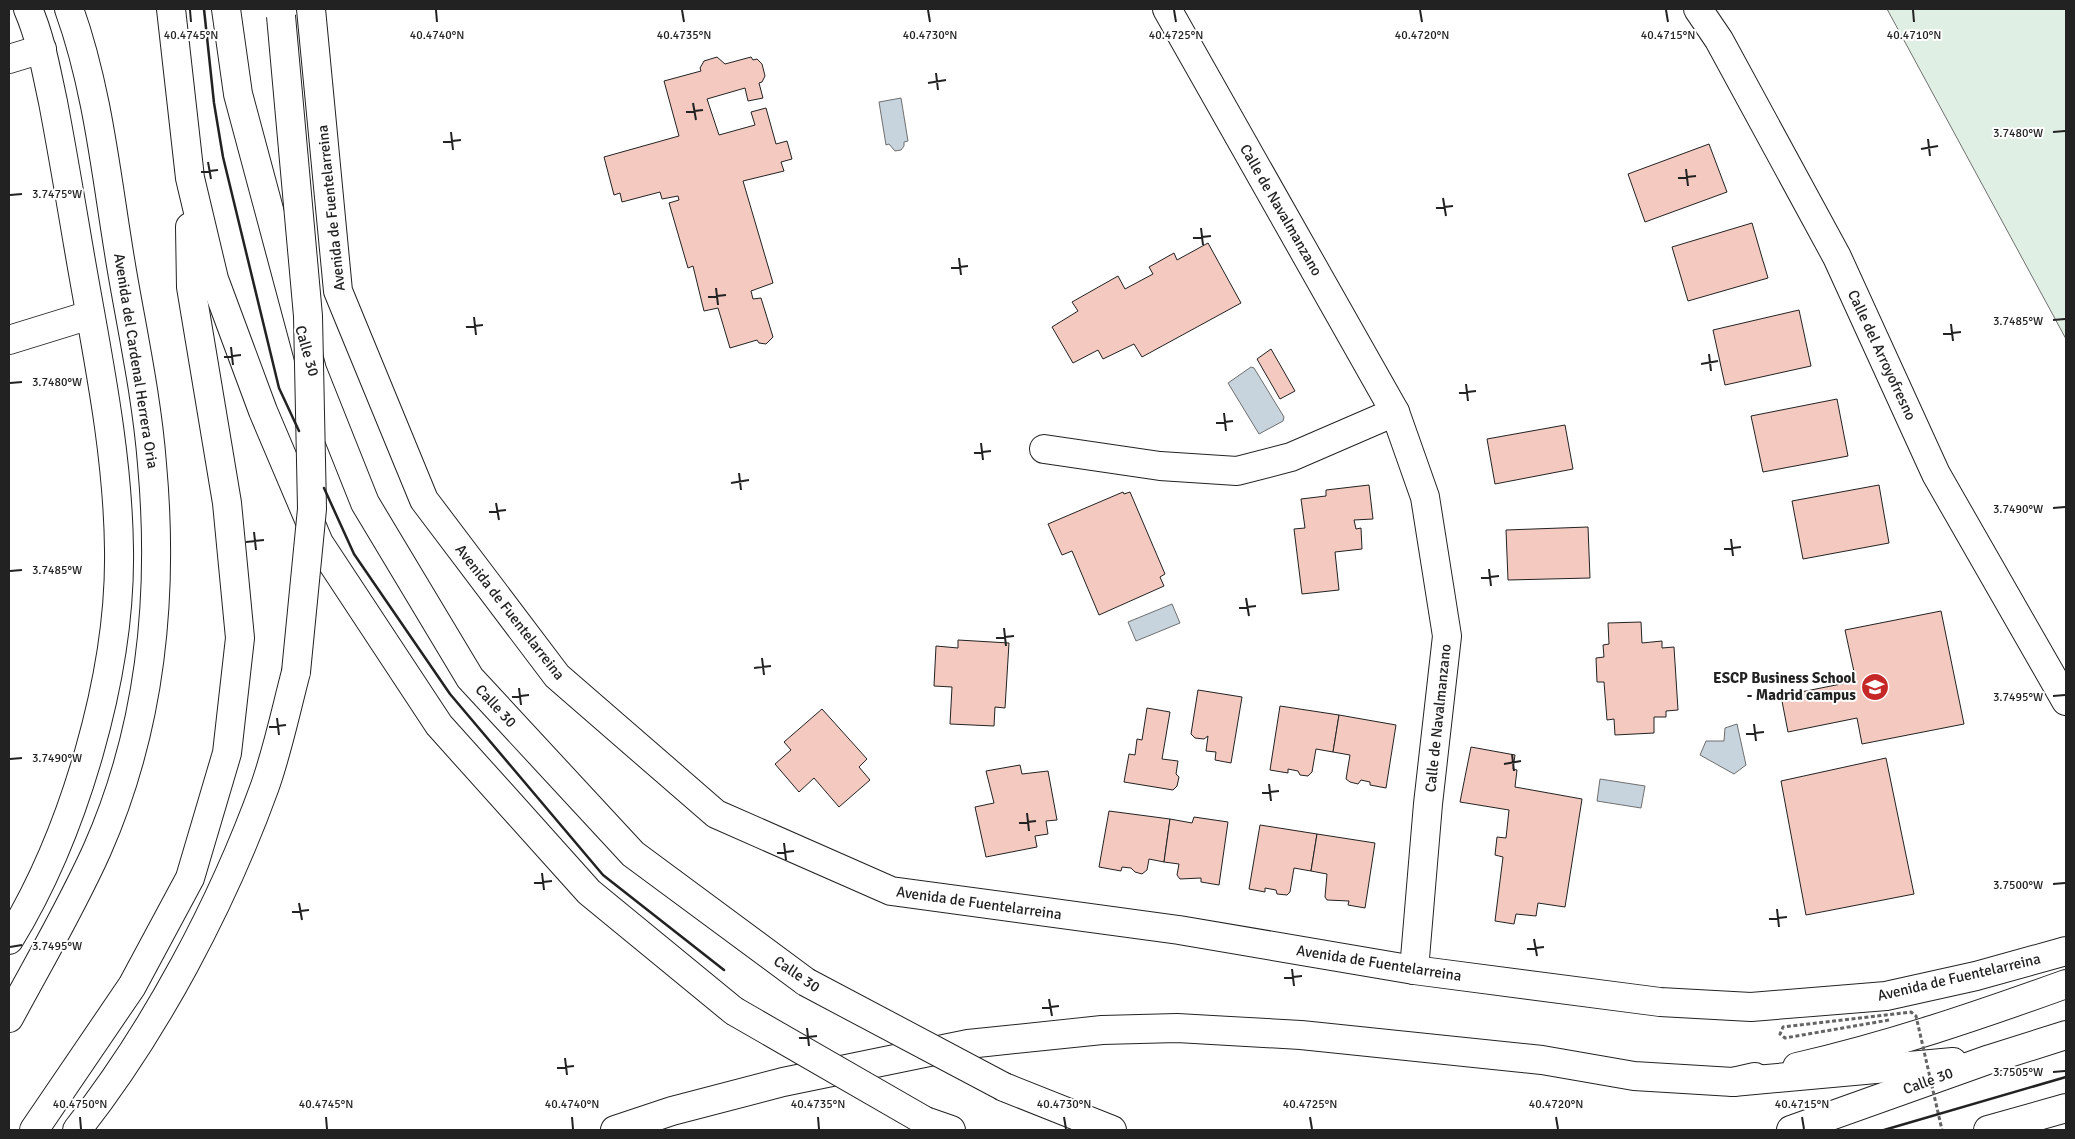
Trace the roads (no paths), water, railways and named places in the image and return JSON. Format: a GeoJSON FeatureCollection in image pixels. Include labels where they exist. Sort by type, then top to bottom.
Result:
{"type":"FeatureCollection","features":[{"type":"Feature","properties":{"kind":"main road"},"geometry":{"type":"LineString","coordinates":[[9,940],[40,881],[75,796],[90,750],[102,703],[119,596],[117,496],[111,445],[63,154],[42,49],[28,9]]}},
{"type":"Feature","properties":{"kind":"main road","name":"Avenida del Cardenal Herrera Oria"},"geometry":{"type":"LineString","coordinates":[[9,1018],[71,903],[97,849],[116,800],[143,709],[155,615],[155,515],[152,463],[144,397],[97,121],[87,74],[69,9]]}},
{"type":"Feature","properties":{"kind":"main road"},"geometry":{"type":"LineString","coordinates":[[34,1130],[132,986],[190,878],[227,753],[240,638],[227,503],[191,286],[190,178],[171,9]]}},
{"type":"Feature","properties":{"kind":"main road","name":"Calle 30"},"geometry":{"type":"LineString","coordinates":[[226,9],[238,94],[312,370],[365,503],[470,678],[633,854],[806,982],[1004,1087],[1112,1130]]}},
{"type":"Feature","properties":{"kind":"main road","name":"Avenida de Fuentelarreina"},"geometry":{"type":"LineString","coordinates":[[311,9],[338,291],[424,500],[556,676],[716,814],[891,892],[1179,930],[1414,970],[1660,1002],[1752,1007],[1886,996],[1976,976],[2066,951]]}},
{"type":"Feature","properties":{"kind":"main road","name":"Calle de Navalmanzano"},"geometry":{"type":"LineString","coordinates":[[1167,9],[1395,412],[1424,497],[1447,636],[1428,804],[1414,970]]}},
{"type":"Feature","properties":{"kind":"main road","name":"Calle del Arroyofresno"},"geometry":{"type":"LineString","coordinates":[[1698,9],[1719,40],[1836,257],[1936,474],[2066,701]]}},
{"type":"Feature","properties":{"kind":"main road"},"geometry":{"type":"LineString","coordinates":[[77,1130],[103,1097],[160,1008],[219,896],[265,785],[296,672],[312,509],[308,326],[281,12]]}},
{"type":"Feature","properties":{"kind":"main road"},"geometry":{"type":"LineString","coordinates":[[9,59],[42,49]]}},
{"type":"Feature","properties":{"kind":"main road"},"geometry":{"type":"LineString","coordinates":[[190,178],[214,279],[263,411],[324,550],[439,725],[588,892],[734,1012],[925,1121],[951,1130]]}},
{"type":"Feature","properties":{"kind":"main road"},"geometry":{"type":"LineString","coordinates":[[9,340],[90,315]]}},
{"type":"Feature","properties":{"kind":"main road"},"geometry":{"type":"LineString","coordinates":[[1044,449],[1160,466],[1237,470],[1291,457],[1395,412]]}},
{"type":"Feature","properties":{"kind":"main road","name":"Avenida de Fuentelarreina"},"geometry":{"type":"LineString","coordinates":[[1914,1037],[2066,955]]}},
{"type":"Feature","properties":{"kind":"main road"},"geometry":{"type":"LineString","coordinates":[[1733,1082],[1861,1053],[1914,1037],[2066,984]]}},
{"type":"Feature","properties":{"kind":"main road"},"geometry":{"type":"LineString","coordinates":[[614,1130],[672,1111],[783,1082],[958,1046],[1102,1030],[1177,1028],[1301,1035],[1542,1060],[1634,1076],[1733,1082],[1990,1059]]}},
{"type":"Feature","properties":{"kind":"main road","name":"Calle 30"},"geometry":{"type":"LineString","coordinates":[[1791,1130],[1990,1059],[2066,1035]]}},
{"type":"Feature","properties":{"kind":"main road"},"geometry":{"type":"LineString","coordinates":[[1988,1130],[2066,1108]]}},
{"type":"Feature","properties":{"kind":"place","name":"ESCP Business School - Madrid campus"},"geometry":{"type":"Point","coordinates":[1875,687]}}]}
